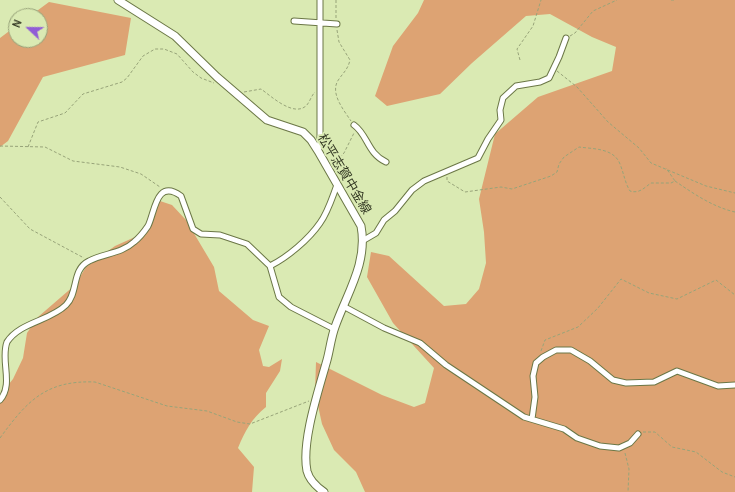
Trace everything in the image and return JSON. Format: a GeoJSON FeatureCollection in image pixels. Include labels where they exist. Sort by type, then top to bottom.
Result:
{"type":"FeatureCollection","features":[{"type":"Feature","properties":{"kind":"main road","name":"松平志賀中金線"},"geometry":{"type":"LineString","coordinates":[[118,0],[175,36],[267,120],[303,132],[311,140],[318,151],[361,226],[364,240],[362,256],[334,329],[317,399],[306,459],[308,473],[314,482],[324,492]]}},
{"type":"Feature","properties":{"kind":"street"},"geometry":{"type":"LineString","coordinates":[[318,151],[320,142],[320,0]]}},
{"type":"Feature","properties":{"kind":"street"},"geometry":{"type":"LineString","coordinates":[[294,21],[337,24]]}},
{"type":"Feature","properties":{"kind":"street"},"geometry":{"type":"LineString","coordinates":[[364,240],[376,233],[384,220],[395,211],[412,190],[424,181],[478,158],[488,139],[501,120],[500,110],[503,98],[516,86],[540,82],[549,78],[566,38]]}},
{"type":"Feature","properties":{"kind":"street"},"geometry":{"type":"LineString","coordinates":[[354,125],[360,129],[370,149],[379,158],[386,162]]}},
{"type":"Feature","properties":{"kind":"street"},"geometry":{"type":"LineString","coordinates":[[270,266],[285,257],[321,222],[337,186]]}},
{"type":"Feature","properties":{"kind":"street"},"geometry":{"type":"LineString","coordinates":[[0,400],[4,396],[5,387],[2,350],[8,340],[20,331],[67,305],[72,296],[76,276],[81,268],[89,261],[115,253],[131,245],[148,226],[155,203],[166,191],[171,190],[181,196],[193,229],[201,234],[220,235],[247,244],[270,266],[279,297],[291,307],[334,329]]}},
{"type":"Feature","properties":{"kind":"street"},"geometry":{"type":"LineString","coordinates":[[343,306],[384,328],[420,343],[446,365],[524,417],[564,429],[577,438],[600,446],[619,448],[638,434]]}},
{"type":"Feature","properties":{"kind":"street"},"geometry":{"type":"LineString","coordinates":[[532,419],[535,397],[533,376],[536,363],[543,356],[556,350],[571,350],[590,362],[613,380],[626,383],[654,382],[677,371],[718,386],[735,385]]}},
{"type":"Feature","properties":{"kind":"path"},"geometry":{"type":"LineString","coordinates":[[328,169],[335,164],[344,153],[355,129],[354,125],[337,99],[335,90],[336,84],[348,68],[350,60],[339,42],[336,0]]}},
{"type":"Feature","properties":{"kind":"path"},"geometry":{"type":"LineString","coordinates":[[520,60],[517,49],[533,26],[541,0]]}},
{"type":"Feature","properties":{"kind":"path"},"geometry":{"type":"LineString","coordinates":[[566,38],[575,33],[593,11],[617,0]]}},
{"type":"Feature","properties":{"kind":"path"},"geometry":{"type":"LineString","coordinates":[[28,147],[38,122],[65,113],[78,98],[87,92],[122,82],[128,78],[143,56],[155,49],[164,49],[177,54],[197,75],[214,84]]}},
{"type":"Feature","properties":{"kind":"path"},"geometry":{"type":"LineString","coordinates":[[553,70],[567,77],[577,86],[608,122],[639,148],[651,163],[706,186],[735,194]]}},
{"type":"Feature","properties":{"kind":"path"},"geometry":{"type":"LineString","coordinates":[[236,93],[261,89],[289,108],[301,109],[307,105],[313,93],[320,90]]}},
{"type":"Feature","properties":{"kind":"path"},"geometry":{"type":"LineString","coordinates":[[0,146],[45,147],[73,161],[120,167],[141,174],[166,191]]}},
{"type":"Feature","properties":{"kind":"path"},"geometry":{"type":"LineString","coordinates":[[446,172],[447,181],[465,192],[501,188],[512,189],[551,176],[557,172],[559,164],[564,157],[579,147],[611,153],[620,162],[626,185],[630,191],[635,193],[651,183],[671,183],[674,181]]}},
{"type":"Feature","properties":{"kind":"path"},"geometry":{"type":"LineString","coordinates":[[666,168],[674,181],[692,193],[722,209],[735,212]]}},
{"type":"Feature","properties":{"kind":"path"},"geometry":{"type":"LineString","coordinates":[[0,197],[30,229],[89,261]]}},
{"type":"Feature","properties":{"kind":"path"},"geometry":{"type":"LineString","coordinates":[[543,356],[541,350],[545,340],[578,327],[598,308],[620,279],[649,293],[677,299],[716,280],[735,295]]}},
{"type":"Feature","properties":{"kind":"path"},"geometry":{"type":"LineString","coordinates":[[0,438],[32,399],[50,389],[83,381],[95,382],[166,406],[207,411],[237,422],[250,424],[317,399]]}},
{"type":"Feature","properties":{"kind":"path"},"geometry":{"type":"LineString","coordinates":[[638,434],[646,431],[654,432],[672,447],[696,452],[722,472],[735,477]]}},
{"type":"Feature","properties":{"kind":"path"},"geometry":{"type":"LineString","coordinates":[[623,446],[629,469],[628,492]]}},
{"type":"Feature","properties":{"kind":"shaded area"},"geometry":{"type":"Polygon","coordinates":[[[424,0],[735,0],[735,492],[365,492],[356,472],[334,450],[322,424],[315,392],[316,362],[382,395],[414,407],[425,403],[434,368],[393,323],[367,277],[371,252],[389,256],[444,306],[466,304],[479,289],[486,263],[484,232],[479,199],[495,134],[538,97],[612,71],[616,47],[592,37],[550,14],[526,16],[472,63],[440,94],[387,106],[375,96],[393,46],[418,13],[424,0]]]}},
{"type":"Feature","properties":{"kind":"shaded area"},"geometry":{"type":"Polygon","coordinates":[[[49,2],[131,18],[125,55],[43,77],[8,141],[0,147],[0,38],[8,32],[8,48],[48,48],[48,8],[41,8],[49,2]]]}},
{"type":"Feature","properties":{"kind":"shaded area"},"geometry":{"type":"Polygon","coordinates":[[[160,201],[172,205],[186,220],[214,267],[219,291],[253,320],[269,326],[259,350],[263,366],[269,367],[282,359],[280,371],[266,393],[266,407],[249,425],[238,448],[254,467],[252,492],[0,492],[0,395],[13,379],[23,358],[27,333],[38,317],[75,285],[86,267],[115,246],[135,237],[150,220],[160,201]]]}}]}
